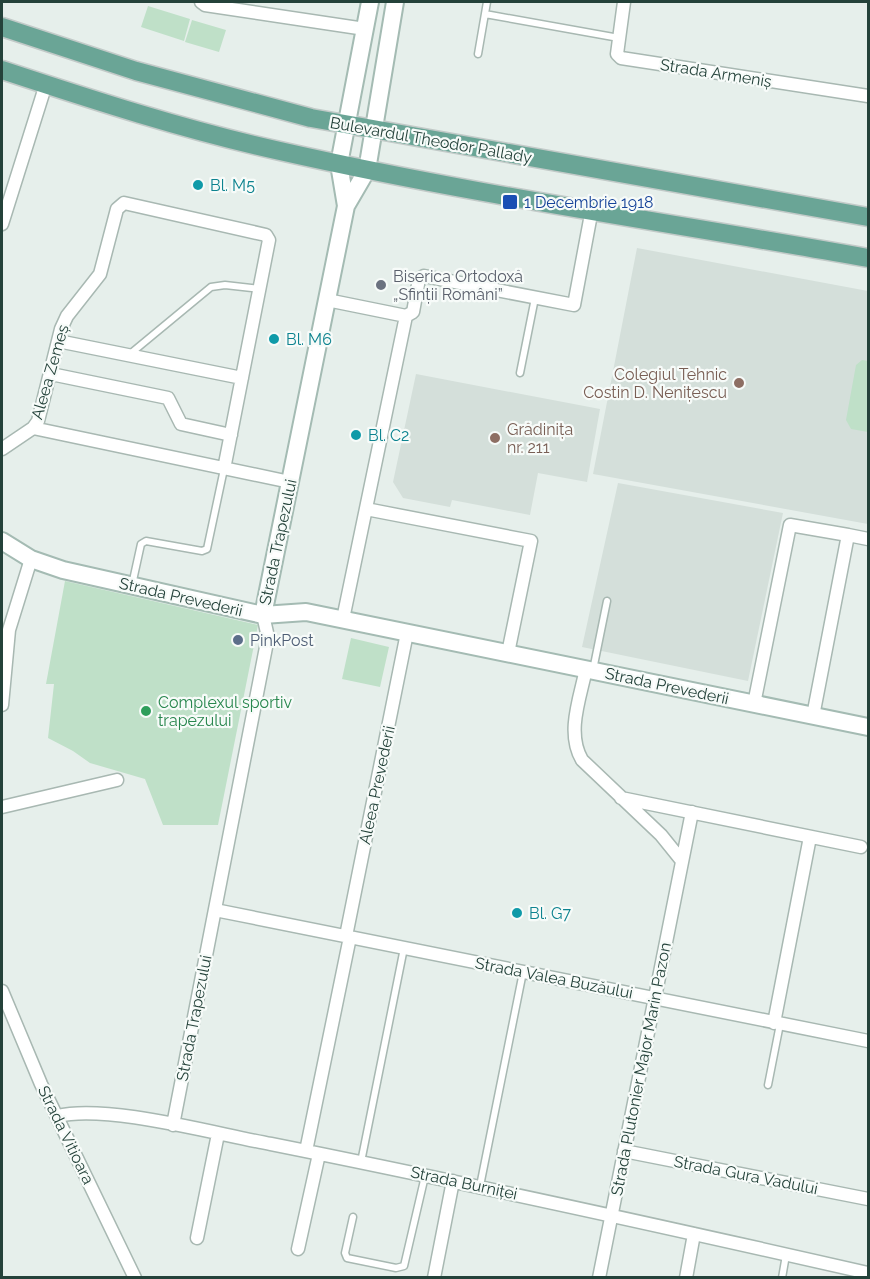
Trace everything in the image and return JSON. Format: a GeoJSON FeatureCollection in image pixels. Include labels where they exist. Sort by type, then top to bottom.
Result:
{"type":"FeatureCollection","features":[{"type":"Feature","properties":{"kind":"main road","name":"Bulevardul Theodor Pallady"},"geometry":{"type":"LineString","coordinates":[[2,27],[192,88],[347,126],[868,216]]}},
{"type":"Feature","properties":{"kind":"main road"},"geometry":{"type":"LineString","coordinates":[[2,69],[201,132],[339,164],[868,258]]}},
{"type":"Feature","properties":{"kind":"street"},"geometry":{"type":"LineString","coordinates":[[201,2],[205,5],[365,29]]}},
{"type":"Feature","properties":{"kind":"street"},"geometry":{"type":"LineString","coordinates":[[339,164],[370,2]]}},
{"type":"Feature","properties":{"kind":"street","name":"Strada Trapezului"},"geometry":{"type":"LineString","coordinates":[[173,1125],[268,637],[263,615],[346,206],[367,170],[395,2]]}},
{"type":"Feature","properties":{"kind":"street"},"geometry":{"type":"LineString","coordinates":[[619,38],[624,2]]}},
{"type":"Feature","properties":{"kind":"street","name":"Strada Armeniș"},"geometry":{"type":"LineString","coordinates":[[619,38],[617,54],[621,58],[868,96]]}},
{"type":"Feature","properties":{"kind":"street"},"geometry":{"type":"LineString","coordinates":[[2,224],[46,84]]}},
{"type":"Feature","properties":{"kind":"street","name":"Strada Trapezului"},"geometry":{"type":"LineString","coordinates":[[339,164],[346,206]]}},
{"type":"Feature","properties":{"kind":"street","name":"Aleea Zemeș"},"geometry":{"type":"LineString","coordinates":[[2,449],[33,428],[41,415],[64,321],[100,274],[117,208],[124,203],[266,235],[270,245],[261,289]]}},
{"type":"Feature","properties":{"kind":"street"},"geometry":{"type":"LineString","coordinates":[[327,300],[406,316],[413,312],[419,279],[424,276],[574,305],[592,209]]}},
{"type":"Feature","properties":{"kind":"street"},"geometry":{"type":"LineString","coordinates":[[224,469],[261,289]]}},
{"type":"Feature","properties":{"kind":"street"},"geometry":{"type":"LineString","coordinates":[[343,619],[406,316]]}},
{"type":"Feature","properties":{"kind":"street"},"geometry":{"type":"LineString","coordinates":[[58,341],[242,378]]}},
{"type":"Feature","properties":{"kind":"street"},"geometry":{"type":"LineString","coordinates":[[51,374],[168,398],[181,424],[231,435]]}},
{"type":"Feature","properties":{"kind":"street"},"geometry":{"type":"LineString","coordinates":[[33,428],[290,482]]}},
{"type":"Feature","properties":{"kind":"street"},"geometry":{"type":"LineString","coordinates":[[366,509],[531,540],[508,653]]}},
{"type":"Feature","properties":{"kind":"street"},"geometry":{"type":"LineString","coordinates":[[754,704],[790,525],[868,539]]}},
{"type":"Feature","properties":{"kind":"street"},"geometry":{"type":"LineString","coordinates":[[813,716],[848,535]]}},
{"type":"Feature","properties":{"kind":"street","name":"Strada Prevederii"},"geometry":{"type":"LineString","coordinates":[[2,541],[31,559],[63,570],[263,615],[301,612],[343,619],[868,728]]}},
{"type":"Feature","properties":{"kind":"street"},"geometry":{"type":"LineString","coordinates":[[2,705],[9,630],[31,559]]}},
{"type":"Feature","properties":{"kind":"street","name":"Aleea Prevederii"},"geometry":{"type":"LineString","coordinates":[[306,1151],[407,633]]}},
{"type":"Feature","properties":{"kind":"street"},"geometry":{"type":"LineString","coordinates":[[589,670],[574,732],[576,750],[582,760],[661,835],[682,861]]}},
{"type":"Feature","properties":{"kind":"street"},"geometry":{"type":"LineString","coordinates":[[2,807],[117,780]]}},
{"type":"Feature","properties":{"kind":"street"},"geometry":{"type":"LineString","coordinates":[[621,798],[861,847]]}},
{"type":"Feature","properties":{"kind":"street","name":"Strada Plutonier Major Marin Pazon"},"geometry":{"type":"LineString","coordinates":[[599,1278],[692,812]]}},
{"type":"Feature","properties":{"kind":"street"},"geometry":{"type":"LineString","coordinates":[[777,1023],[810,837]]}},
{"type":"Feature","properties":{"kind":"street","name":"Strada Valea Buzăului"},"geometry":{"type":"LineString","coordinates":[[215,910],[868,1041]]}},
{"type":"Feature","properties":{"kind":"street","name":"Strada Vitioara"},"geometry":{"type":"LineString","coordinates":[[2,991],[57,1116],[135,1278]]}},
{"type":"Feature","properties":{"kind":"street","name":"Strada Burniței"},"geometry":{"type":"LineString","coordinates":[[57,1116],[96,1113],[173,1125],[480,1186],[786,1254],[848,1273],[868,1273]]}},
{"type":"Feature","properties":{"kind":"street"},"geometry":{"type":"LineString","coordinates":[[197,1238],[218,1134]]}},
{"type":"Feature","properties":{"kind":"street","name":"Strada Gura Vadului"},"geometry":{"type":"LineString","coordinates":[[624,1151],[868,1199]]}},
{"type":"Feature","properties":{"kind":"street"},"geometry":{"type":"LineString","coordinates":[[298,1249],[319,1154]]}},
{"type":"Feature","properties":{"kind":"street"},"geometry":{"type":"LineString","coordinates":[[434,1278],[453,1181]]}},
{"type":"Feature","properties":{"kind":"street"},"geometry":{"type":"LineString","coordinates":[[686,1278],[694,1234]]}},
{"type":"Feature","properties":{"kind":"lane"},"geometry":{"type":"LineString","coordinates":[[478,54],[487,2]]}},
{"type":"Feature","properties":{"kind":"lane"},"geometry":{"type":"LineString","coordinates":[[485,14],[619,38]]}},
{"type":"Feature","properties":{"kind":"lane"},"geometry":{"type":"LineString","coordinates":[[128,356],[211,287],[229,285],[261,289]]}},
{"type":"Feature","properties":{"kind":"lane"},"geometry":{"type":"LineString","coordinates":[[520,373],[535,298]]}},
{"type":"Feature","properties":{"kind":"lane"},"geometry":{"type":"LineString","coordinates":[[132,585],[141,544],[146,541],[202,551],[207,549],[224,469]]}},
{"type":"Feature","properties":{"kind":"lane"},"geometry":{"type":"LineString","coordinates":[[589,670],[607,602]]}},
{"type":"Feature","properties":{"kind":"lane"},"geometry":{"type":"LineString","coordinates":[[361,1162],[404,948]]}},
{"type":"Feature","properties":{"kind":"lane"},"geometry":{"type":"LineString","coordinates":[[480,1186],[523,972]]}},
{"type":"Feature","properties":{"kind":"lane"},"geometry":{"type":"LineString","coordinates":[[768,1085],[777,1023]]}},
{"type":"Feature","properties":{"kind":"lane"},"geometry":{"type":"LineString","coordinates":[[352,1217],[345,1252],[347,1258],[396,1268],[404,1266],[425,1175]]}},
{"type":"Feature","properties":{"kind":"lane"},"geometry":{"type":"LineString","coordinates":[[782,1278],[786,1254]]}},
{"type":"Feature","properties":{"kind":"shaded area","name":"Colegiul Tehnic Costin D. Nenițescu"},"geometry":{"type":"Polygon","coordinates":[[[637,248],[868,291],[868,524],[593,474],[637,248]]]}},
{"type":"Feature","properties":{"kind":"shaded area"},"geometry":{"type":"Polygon","coordinates":[[[416,374],[600,409],[587,482],[538,473],[530,515],[452,500],[450,507],[403,498],[393,482],[416,374]]]}},
{"type":"Feature","properties":{"kind":"shaded area"},"geometry":{"type":"Polygon","coordinates":[[[618,483],[783,513],[748,681],[582,647],[618,483]]]}},
{"type":"Feature","properties":{"kind":"green space"},"geometry":{"type":"Polygon","coordinates":[[[148,6],[190,19],[184,41],[141,27],[148,6]]]}},
{"type":"Feature","properties":{"kind":"green space"},"geometry":{"type":"Polygon","coordinates":[[[192,20],[226,30],[219,52],[185,42],[192,20]]]}},
{"type":"Feature","properties":{"kind":"green space"},"geometry":{"type":"Polygon","coordinates":[[[862,360],[868,361],[868,432],[851,429],[846,420],[856,365],[862,360]]]}},
{"type":"Feature","properties":{"kind":"green space","name":"Complexul sportiv trapezului"},"geometry":{"type":"Polygon","coordinates":[[[65,581],[258,625],[218,825],[163,825],[145,779],[90,763],[48,738],[54,684],[46,684],[65,581]]]}},
{"type":"Feature","properties":{"kind":"green space"},"geometry":{"type":"Polygon","coordinates":[[[351,638],[389,647],[380,687],[342,679],[351,638]]]}},
{"type":"Feature","properties":{"kind":"place","name":"Bl. M5"},"geometry":{"type":"Point","coordinates":[198,185]}},
{"type":"Feature","properties":{"kind":"place","name":"1 Decembrie 1918"},"geometry":{"type":"Point","coordinates":[510,202]}},
{"type":"Feature","properties":{"kind":"place","name":"Biserica Ortodoxă „Sfinții Români”"},"geometry":{"type":"Point","coordinates":[381,285]}},
{"type":"Feature","properties":{"kind":"place","name":"Bl. M6"},"geometry":{"type":"Point","coordinates":[274,339]}},
{"type":"Feature","properties":{"kind":"place","name":"Colegiul Tehnic Costin D. Nenițescu"},"geometry":{"type":"Point","coordinates":[739,383]}},
{"type":"Feature","properties":{"kind":"place","name":"Bl. C2"},"geometry":{"type":"Point","coordinates":[356,435]}},
{"type":"Feature","properties":{"kind":"place","name":"Grădinița nr. 211"},"geometry":{"type":"Point","coordinates":[495,438]}},
{"type":"Feature","properties":{"kind":"place","name":"PinkPost"},"geometry":{"type":"Point","coordinates":[238,640]}},
{"type":"Feature","properties":{"kind":"place","name":"Complexul sportiv trapezului"},"geometry":{"type":"Point","coordinates":[146,711]}},
{"type":"Feature","properties":{"kind":"place","name":"Bl. G7"},"geometry":{"type":"Point","coordinates":[517,913]}}]}
